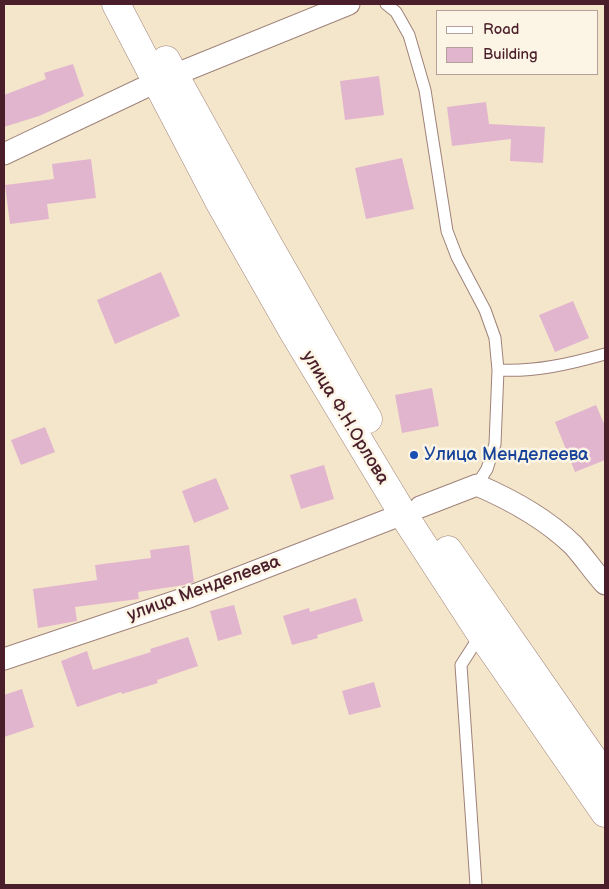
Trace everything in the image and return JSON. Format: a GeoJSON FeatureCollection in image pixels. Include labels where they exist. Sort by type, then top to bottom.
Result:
{"type":"FeatureCollection","features":[{"type":"Feature","properties":{"kind":"street","name":"улица Ф.Н.Орлова"},"geometry":{"type":"LineString","coordinates":[[116,4],[165,79]]}},
{"type":"Feature","properties":{"kind":"street","name":"улица Ф.Н.Орлова"},"geometry":{"type":"LineString","coordinates":[[137,4],[165,79],[220,202],[285,317],[411,510],[481,634],[605,813]]}},
{"type":"Feature","properties":{"kind":"street"},"geometry":{"type":"LineString","coordinates":[[4,154],[165,79],[349,4]]}},
{"type":"Feature","properties":{"kind":"street"},"geometry":{"type":"LineString","coordinates":[[477,484],[542,519],[573,546],[605,584]]}},
{"type":"Feature","properties":{"kind":"street","name":"улица Менделеева"},"geometry":{"type":"LineString","coordinates":[[4,659],[189,597],[477,484]]}},
{"type":"Feature","properties":{"kind":"street","name":"улица Ф.Н.Орлова"},"geometry":{"type":"LineString","coordinates":[[411,510],[508,638],[605,776]]}},
{"type":"Feature","properties":{"kind":"lane"},"geometry":{"type":"LineString","coordinates":[[386,4],[396,12],[409,35],[426,90],[448,231],[457,257],[485,310],[495,338],[498,370],[495,444],[487,469],[477,484]]}},
{"type":"Feature","properties":{"kind":"lane"},"geometry":{"type":"LineString","coordinates":[[498,370],[515,371],[558,366],[605,354]]}},
{"type":"Feature","properties":{"kind":"lane"},"geometry":{"type":"LineString","coordinates":[[476,885],[461,665],[481,634]]}},
{"type":"Feature","properties":{"kind":"building"},"geometry":{"type":"Polygon","coordinates":[[[73,64],[84,96],[39,116],[4,127],[4,95],[46,79],[44,73],[73,64]]]}},
{"type":"Feature","properties":{"kind":"building"},"geometry":{"type":"Polygon","coordinates":[[[379,76],[384,115],[345,120],[340,81],[379,76]]]}},
{"type":"Feature","properties":{"kind":"building"},"geometry":{"type":"Polygon","coordinates":[[[486,102],[489,124],[545,127],[543,163],[510,161],[511,139],[452,146],[447,107],[486,102]]]}},
{"type":"Feature","properties":{"kind":"building"},"geometry":{"type":"Polygon","coordinates":[[[402,158],[414,209],[366,219],[355,168],[402,158]]]}},
{"type":"Feature","properties":{"kind":"building"},"geometry":{"type":"Polygon","coordinates":[[[91,159],[96,198],[47,204],[49,219],[10,224],[5,185],[54,179],[52,164],[91,159]]]}},
{"type":"Feature","properties":{"kind":"building"},"geometry":{"type":"Polygon","coordinates":[[[161,272],[180,316],[115,344],[97,300],[161,272]]]}},
{"type":"Feature","properties":{"kind":"building"},"geometry":{"type":"Polygon","coordinates":[[[573,301],[589,338],[555,352],[539,315],[573,301]]]}},
{"type":"Feature","properties":{"kind":"building"},"geometry":{"type":"Polygon","coordinates":[[[432,388],[439,426],[402,433],[395,395],[432,388]]]}},
{"type":"Feature","properties":{"kind":"building"},"geometry":{"type":"Polygon","coordinates":[[[596,405],[605,426],[605,460],[575,472],[555,422],[596,405]]]}},
{"type":"Feature","properties":{"kind":"building"},"geometry":{"type":"Polygon","coordinates":[[[45,427],[55,452],[21,465],[11,440],[45,427]]]}},
{"type":"Feature","properties":{"kind":"building"},"geometry":{"type":"Polygon","coordinates":[[[324,465],[334,499],[301,509],[290,475],[324,465]]]}},
{"type":"Feature","properties":{"kind":"building"},"geometry":{"type":"Polygon","coordinates":[[[216,478],[229,509],[194,523],[182,491],[216,478]]]}},
{"type":"Feature","properties":{"kind":"building"},"geometry":{"type":"Polygon","coordinates":[[[189,545],[194,582],[138,592],[139,599],[75,607],[77,621],[38,628],[33,589],[97,580],[95,565],[151,558],[150,550],[189,545]]]}},
{"type":"Feature","properties":{"kind":"building"},"geometry":{"type":"Polygon","coordinates":[[[356,598],[363,621],[317,635],[318,638],[292,645],[283,616],[309,608],[310,612],[356,598]]]}},
{"type":"Feature","properties":{"kind":"building"},"geometry":{"type":"Polygon","coordinates":[[[234,605],[242,634],[218,641],[210,611],[234,605]]]}},
{"type":"Feature","properties":{"kind":"building"},"geometry":{"type":"Polygon","coordinates":[[[188,637],[198,666],[157,680],[158,683],[122,694],[121,692],[77,707],[61,661],[87,651],[93,670],[151,652],[150,649],[188,637]]]}},
{"type":"Feature","properties":{"kind":"building"},"geometry":{"type":"Polygon","coordinates":[[[374,682],[381,707],[349,715],[342,691],[374,682]]]}},
{"type":"Feature","properties":{"kind":"building"},"geometry":{"type":"Polygon","coordinates":[[[22,689],[34,727],[4,737],[4,695],[22,689]]]}},
{"type":"Feature","properties":{"kind":"place","name":"Улица Менделеева"},"geometry":{"type":"Point","coordinates":[414,455]}}]}
